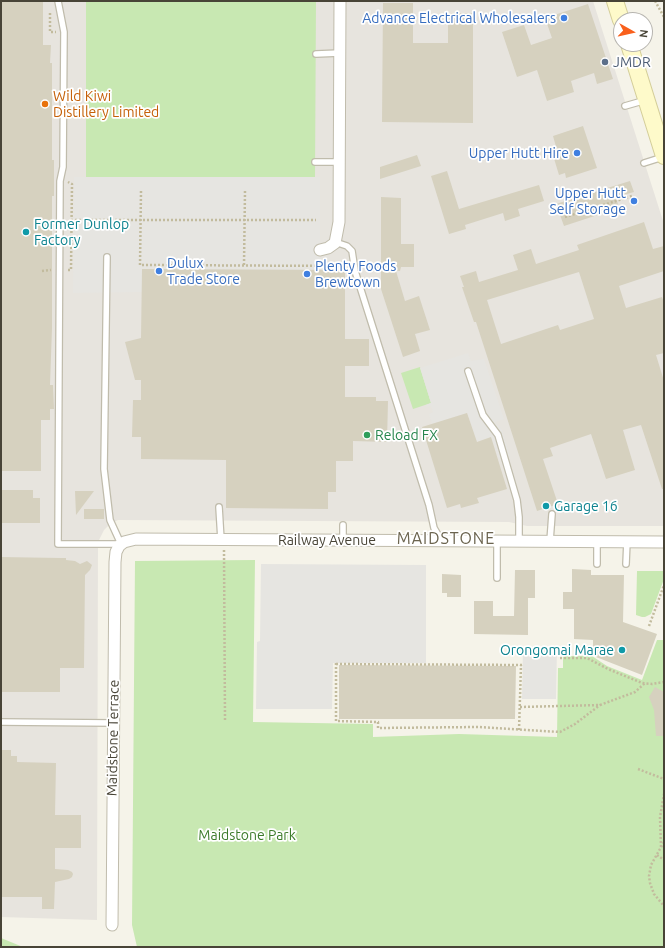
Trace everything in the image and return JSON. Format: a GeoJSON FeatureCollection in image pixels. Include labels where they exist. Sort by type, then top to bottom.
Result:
{"type":"FeatureCollection","features":[{"type":"Feature","properties":{"kind":"street"},"geometry":{"type":"LineString","coordinates":[[320,250],[328,248],[335,242],[339,222],[340,1]]}},
{"type":"Feature","properties":{"kind":"street"},"geometry":{"type":"LineString","coordinates":[[615,1],[618,12]]}},
{"type":"Feature","properties":{"kind":"street"},"geometry":{"type":"LineString","coordinates":[[631,52],[664,156]]}},
{"type":"Feature","properties":{"kind":"street","name":"Railway Avenue"},"geometry":{"type":"LineString","coordinates":[[118,548],[128,540],[136,539],[664,542]]}},
{"type":"Feature","properties":{"kind":"street","name":"Maidstone Terrace"},"geometry":{"type":"LineString","coordinates":[[112,925],[113,723],[118,548]]}},
{"type":"Feature","properties":{"kind":"lane"},"geometry":{"type":"LineString","coordinates":[[58,1],[64,32],[63,167],[60,188],[58,544],[118,548],[110,520],[104,469],[107,257]]}},
{"type":"Feature","properties":{"kind":"lane"},"geometry":{"type":"LineString","coordinates":[[316,54],[340,53]]}},
{"type":"Feature","properties":{"kind":"lane"},"geometry":{"type":"LineString","coordinates":[[625,106],[646,100]]}},
{"type":"Feature","properties":{"kind":"lane"},"geometry":{"type":"LineString","coordinates":[[644,163],[664,156]]}},
{"type":"Feature","properties":{"kind":"lane"},"geometry":{"type":"LineString","coordinates":[[316,162],[339,162]]}},
{"type":"Feature","properties":{"kind":"lane"},"geometry":{"type":"LineString","coordinates":[[335,242],[347,246],[352,251],[355,271],[429,505],[434,528],[441,540]]}},
{"type":"Feature","properties":{"kind":"lane"},"geometry":{"type":"LineString","coordinates":[[468,371],[483,415],[498,435],[517,500],[520,522],[519,541]]}},
{"type":"Feature","properties":{"kind":"lane"},"geometry":{"type":"LineString","coordinates":[[219,507],[223,540]]}},
{"type":"Feature","properties":{"kind":"lane"},"geometry":{"type":"LineString","coordinates":[[550,541],[552,514]]}},
{"type":"Feature","properties":{"kind":"lane"},"geometry":{"type":"LineString","coordinates":[[343,525],[344,540]]}},
{"type":"Feature","properties":{"kind":"lane"},"geometry":{"type":"LineString","coordinates":[[497,541],[497,578]]}},
{"type":"Feature","properties":{"kind":"lane"},"geometry":{"type":"LineString","coordinates":[[597,541],[597,564]]}},
{"type":"Feature","properties":{"kind":"lane"},"geometry":{"type":"LineString","coordinates":[[626,541],[626,564]]}},
{"type":"Feature","properties":{"kind":"lane"},"geometry":{"type":"LineString","coordinates":[[1,722],[113,723]]}},
{"type":"Feature","properties":{"kind":"path"},"geometry":{"type":"LineString","coordinates":[[655,1],[664,17]]}},
{"type":"Feature","properties":{"kind":"path"},"geometry":{"type":"LineString","coordinates":[[244,266],[245,190]]}},
{"type":"Feature","properties":{"kind":"path"},"geometry":{"type":"LineString","coordinates":[[141,191],[140,265],[347,266]]}},
{"type":"Feature","properties":{"kind":"path"},"geometry":{"type":"LineString","coordinates":[[565,217],[632,196]]}},
{"type":"Feature","properties":{"kind":"path"},"geometry":{"type":"LineString","coordinates":[[71,270],[71,220],[316,220]]}},
{"type":"Feature","properties":{"kind":"path"},"geometry":{"type":"LineString","coordinates":[[223,540],[225,720]]}},
{"type":"Feature","properties":{"kind":"path"},"geometry":{"type":"LineString","coordinates":[[648,626],[664,585]]}},
{"type":"Feature","properties":{"kind":"path"},"geometry":{"type":"LineString","coordinates":[[560,658],[587,658],[608,670],[645,683],[664,682]]}},
{"type":"Feature","properties":{"kind":"path"},"geometry":{"type":"LineString","coordinates":[[519,730],[522,665],[336,663],[336,721],[378,722],[378,728],[478,727],[519,730],[560,732],[575,724],[600,705],[635,692],[645,683]]}},
{"type":"Feature","properties":{"kind":"path"},"geometry":{"type":"LineString","coordinates":[[520,707],[600,705]]}},
{"type":"Feature","properties":{"kind":"path"},"geometry":{"type":"LineString","coordinates":[[638,770],[664,779]]}},
{"type":"Feature","properties":{"kind":"path"},"geometry":{"type":"LineString","coordinates":[[661,848],[660,817],[664,794]]}},
{"type":"Feature","properties":{"kind":"path"},"geometry":{"type":"LineString","coordinates":[[663,904],[654,894],[650,883],[650,870],[651,865],[664,842]]}},
{"type":"Feature","properties":{"kind":"path"},"geometry":{"type":"LineString","coordinates":[[657,854],[664,860]]}},
{"type":"Feature","properties":{"kind":"shaded area"},"geometry":{"type":"Polygon","coordinates":[[[1,1],[593,1],[664,224],[664,526],[527,526],[509,522],[118,520],[110,524],[104,530],[98,542],[97,920],[1,917],[1,1]]]}},
{"type":"Feature","properties":{"kind":"shaded area"},"geometry":{"type":"Polygon","coordinates":[[[74,177],[320,177],[320,270],[142,269],[142,292],[73,293],[74,177]]]}},
{"type":"Feature","properties":{"kind":"shaded area"},"geometry":{"type":"Polygon","coordinates":[[[468,353],[471,361],[484,359],[504,419],[495,422],[502,430],[510,456],[499,460],[491,437],[474,443],[475,435],[467,413],[432,424],[429,414],[433,412],[431,406],[427,407],[426,405],[431,403],[420,368],[468,353]]]}},
{"type":"Feature","properties":{"kind":"shaded area"},"geometry":{"type":"Polygon","coordinates":[[[261,564],[426,565],[426,663],[333,663],[332,709],[256,709],[257,642],[260,641],[261,564]]]}},
{"type":"Feature","properties":{"kind":"shaded area"},"geometry":{"type":"Polygon","coordinates":[[[523,648],[557,648],[556,699],[522,699],[523,648]]]}},
{"type":"Feature","properties":{"kind":"green space"},"geometry":{"type":"Polygon","coordinates":[[[86,1],[316,1],[315,177],[86,177],[86,1]]]}},
{"type":"Feature","properties":{"kind":"green space"},"geometry":{"type":"Polygon","coordinates":[[[420,367],[431,403],[413,409],[401,373],[420,367]]]}},
{"type":"Feature","properties":{"kind":"green space","name":"Maidstone Park"},"geometry":{"type":"Polygon","coordinates":[[[255,560],[253,722],[373,724],[373,737],[459,734],[557,737],[558,668],[563,668],[563,656],[592,656],[607,666],[642,680],[657,640],[664,640],[664,947],[137,947],[132,925],[135,561],[255,560]]]}},
{"type":"Feature","properties":{"kind":"green space"},"geometry":{"type":"Polygon","coordinates":[[[637,571],[664,571],[664,579],[651,614],[645,617],[636,615],[637,571]]]}},
{"type":"Feature","properties":{"kind":"green space"},"geometry":{"type":"Polygon","coordinates":[[[1,938],[23,947],[1,947],[1,938]]]}},
{"type":"Feature","properties":{"kind":"building","name":"Former Dunlop Factory"},"geometry":{"type":"Polygon","coordinates":[[[1,1],[43,1],[43,45],[51,45],[50,63],[52,63],[52,160],[54,160],[54,196],[52,196],[52,328],[50,385],[53,385],[54,409],[50,409],[50,420],[41,420],[41,471],[1,471],[1,1]]]}},
{"type":"Feature","properties":{"kind":"building"},"geometry":{"type":"Polygon","coordinates":[[[383,3],[413,3],[413,43],[448,43],[448,13],[473,13],[473,123],[382,122],[383,3]]]}},
{"type":"Feature","properties":{"kind":"building"},"geometry":{"type":"Polygon","coordinates":[[[588,4],[613,79],[597,84],[594,73],[571,81],[574,92],[547,101],[537,70],[517,77],[502,32],[524,25],[531,45],[552,38],[545,18],[588,4]]]}},
{"type":"Feature","properties":{"kind":"building"},"geometry":{"type":"Polygon","coordinates":[[[583,126],[597,168],[566,178],[565,173],[559,175],[552,152],[557,150],[553,136],[583,126]]]}},
{"type":"Feature","properties":{"kind":"building"},"geometry":{"type":"Polygon","coordinates":[[[417,155],[421,166],[380,179],[380,167],[417,155]]]}},
{"type":"Feature","properties":{"kind":"building"},"geometry":{"type":"Polygon","coordinates":[[[447,171],[459,209],[539,185],[544,201],[518,209],[520,216],[505,221],[503,213],[465,225],[466,229],[449,234],[431,176],[447,171]]]}},
{"type":"Feature","properties":{"kind":"building"},"geometry":{"type":"Polygon","coordinates":[[[630,181],[634,192],[616,197],[619,208],[564,226],[556,204],[630,181]]]}},
{"type":"Feature","properties":{"kind":"building"},"geometry":{"type":"Polygon","coordinates":[[[381,197],[401,198],[401,244],[414,244],[414,267],[401,267],[400,271],[396,271],[405,301],[419,296],[430,330],[415,334],[420,351],[403,357],[381,289],[381,197]]]}},
{"type":"Feature","properties":{"kind":"building"},"geometry":{"type":"Polygon","coordinates":[[[644,222],[653,249],[664,246],[664,271],[619,286],[626,308],[662,297],[664,303],[664,353],[656,355],[664,381],[664,489],[662,489],[641,425],[623,430],[635,470],[606,479],[591,434],[550,448],[553,456],[543,459],[558,504],[537,511],[476,322],[474,322],[462,287],[464,287],[460,276],[476,271],[479,282],[518,270],[513,255],[531,249],[536,264],[579,250],[577,245],[644,222]],[[579,272],[487,300],[501,344],[558,325],[560,330],[594,319],[579,272]]]}},
{"type":"Feature","properties":{"kind":"building"},"geometry":{"type":"Polygon","coordinates":[[[142,269],[345,270],[345,339],[369,339],[369,366],[345,366],[345,397],[376,397],[376,401],[388,401],[387,442],[353,441],[353,461],[336,461],[336,492],[328,492],[328,509],[226,508],[226,460],[141,459],[141,437],[132,437],[133,400],[141,400],[141,380],[135,380],[125,342],[141,338],[142,269]]]}},
{"type":"Feature","properties":{"kind":"building"},"geometry":{"type":"Polygon","coordinates":[[[467,413],[477,442],[491,437],[507,489],[477,498],[479,503],[461,508],[460,504],[447,508],[422,427],[467,413]]]}},
{"type":"Feature","properties":{"kind":"building"},"geometry":{"type":"Polygon","coordinates":[[[1,490],[33,490],[33,498],[40,498],[40,523],[1,523],[1,490]]]}},
{"type":"Feature","properties":{"kind":"building"},"geometry":{"type":"Polygon","coordinates":[[[75,491],[94,491],[76,515],[75,491]]]}},
{"type":"Feature","properties":{"kind":"building"},"geometry":{"type":"Polygon","coordinates":[[[84,509],[104,509],[104,519],[84,519],[84,509]]]}},
{"type":"Feature","properties":{"kind":"building"},"geometry":{"type":"Polygon","coordinates":[[[1,557],[66,558],[66,560],[75,561],[80,564],[87,561],[92,565],[90,570],[85,575],[84,668],[60,668],[60,692],[1,692],[1,557]]]}},
{"type":"Feature","properties":{"kind":"building"},"geometry":{"type":"Polygon","coordinates":[[[572,569],[591,570],[591,575],[624,575],[623,622],[657,634],[642,675],[596,657],[597,655],[593,654],[593,640],[574,639],[574,609],[563,609],[563,592],[572,592],[572,569]]]}},
{"type":"Feature","properties":{"kind":"building"},"geometry":{"type":"Polygon","coordinates":[[[515,570],[535,570],[535,598],[528,598],[528,635],[474,634],[474,601],[493,601],[493,616],[514,616],[515,570]]]}},
{"type":"Feature","properties":{"kind":"building"},"geometry":{"type":"Polygon","coordinates":[[[442,574],[461,575],[461,597],[447,597],[447,593],[442,593],[442,574]]]}},
{"type":"Feature","properties":{"kind":"building"},"geometry":{"type":"Polygon","coordinates":[[[339,665],[516,666],[515,719],[339,719],[339,665]]]}},
{"type":"Feature","properties":{"kind":"building"},"geometry":{"type":"Polygon","coordinates":[[[655,687],[664,692],[664,736],[656,736],[654,710],[649,697],[655,687]]]}},
{"type":"Feature","properties":{"kind":"building"},"geometry":{"type":"Polygon","coordinates":[[[1,750],[11,750],[11,756],[17,756],[17,762],[56,763],[55,815],[81,815],[81,848],[55,848],[55,869],[68,870],[73,874],[69,879],[55,882],[54,909],[42,909],[42,897],[1,897],[1,750]]]}},
{"type":"Feature","properties":{"kind":"place","name":"Advance Electrical Wholesalers"},"geometry":{"type":"Point","coordinates":[564,18]}},
{"type":"Feature","properties":{"kind":"place","name":"JMDR"},"geometry":{"type":"Point","coordinates":[605,62]}},
{"type":"Feature","properties":{"kind":"place","name":"Wild Kiwi Distillery Limited"},"geometry":{"type":"Point","coordinates":[45,104]}},
{"type":"Feature","properties":{"kind":"place","name":"Upper Hutt Hire"},"geometry":{"type":"Point","coordinates":[577,153]}},
{"type":"Feature","properties":{"kind":"place","name":"Upper Hutt Self Storage"},"geometry":{"type":"Point","coordinates":[634,201]}},
{"type":"Feature","properties":{"kind":"place","name":"Former Dunlop Factory"},"geometry":{"type":"Point","coordinates":[26,232]}},
{"type":"Feature","properties":{"kind":"place","name":"Dulux Trade Store"},"geometry":{"type":"Point","coordinates":[159,271]}},
{"type":"Feature","properties":{"kind":"place","name":"Plenty Foods Brewtown"},"geometry":{"type":"Point","coordinates":[307,274]}},
{"type":"Feature","properties":{"kind":"place","name":"Reload FX"},"geometry":{"type":"Point","coordinates":[367,435]}},
{"type":"Feature","properties":{"kind":"place","name":"Garage 16"},"geometry":{"type":"Point","coordinates":[546,506]}},
{"type":"Feature","properties":{"kind":"place","name":"Orongomai Marae"},"geometry":{"type":"Point","coordinates":[622,650]}},
{"type":"Feature","properties":{"kind":"district","name":"MAIDSTONE"},"geometry":{"type":"Point","coordinates":[446,539]}}]}
